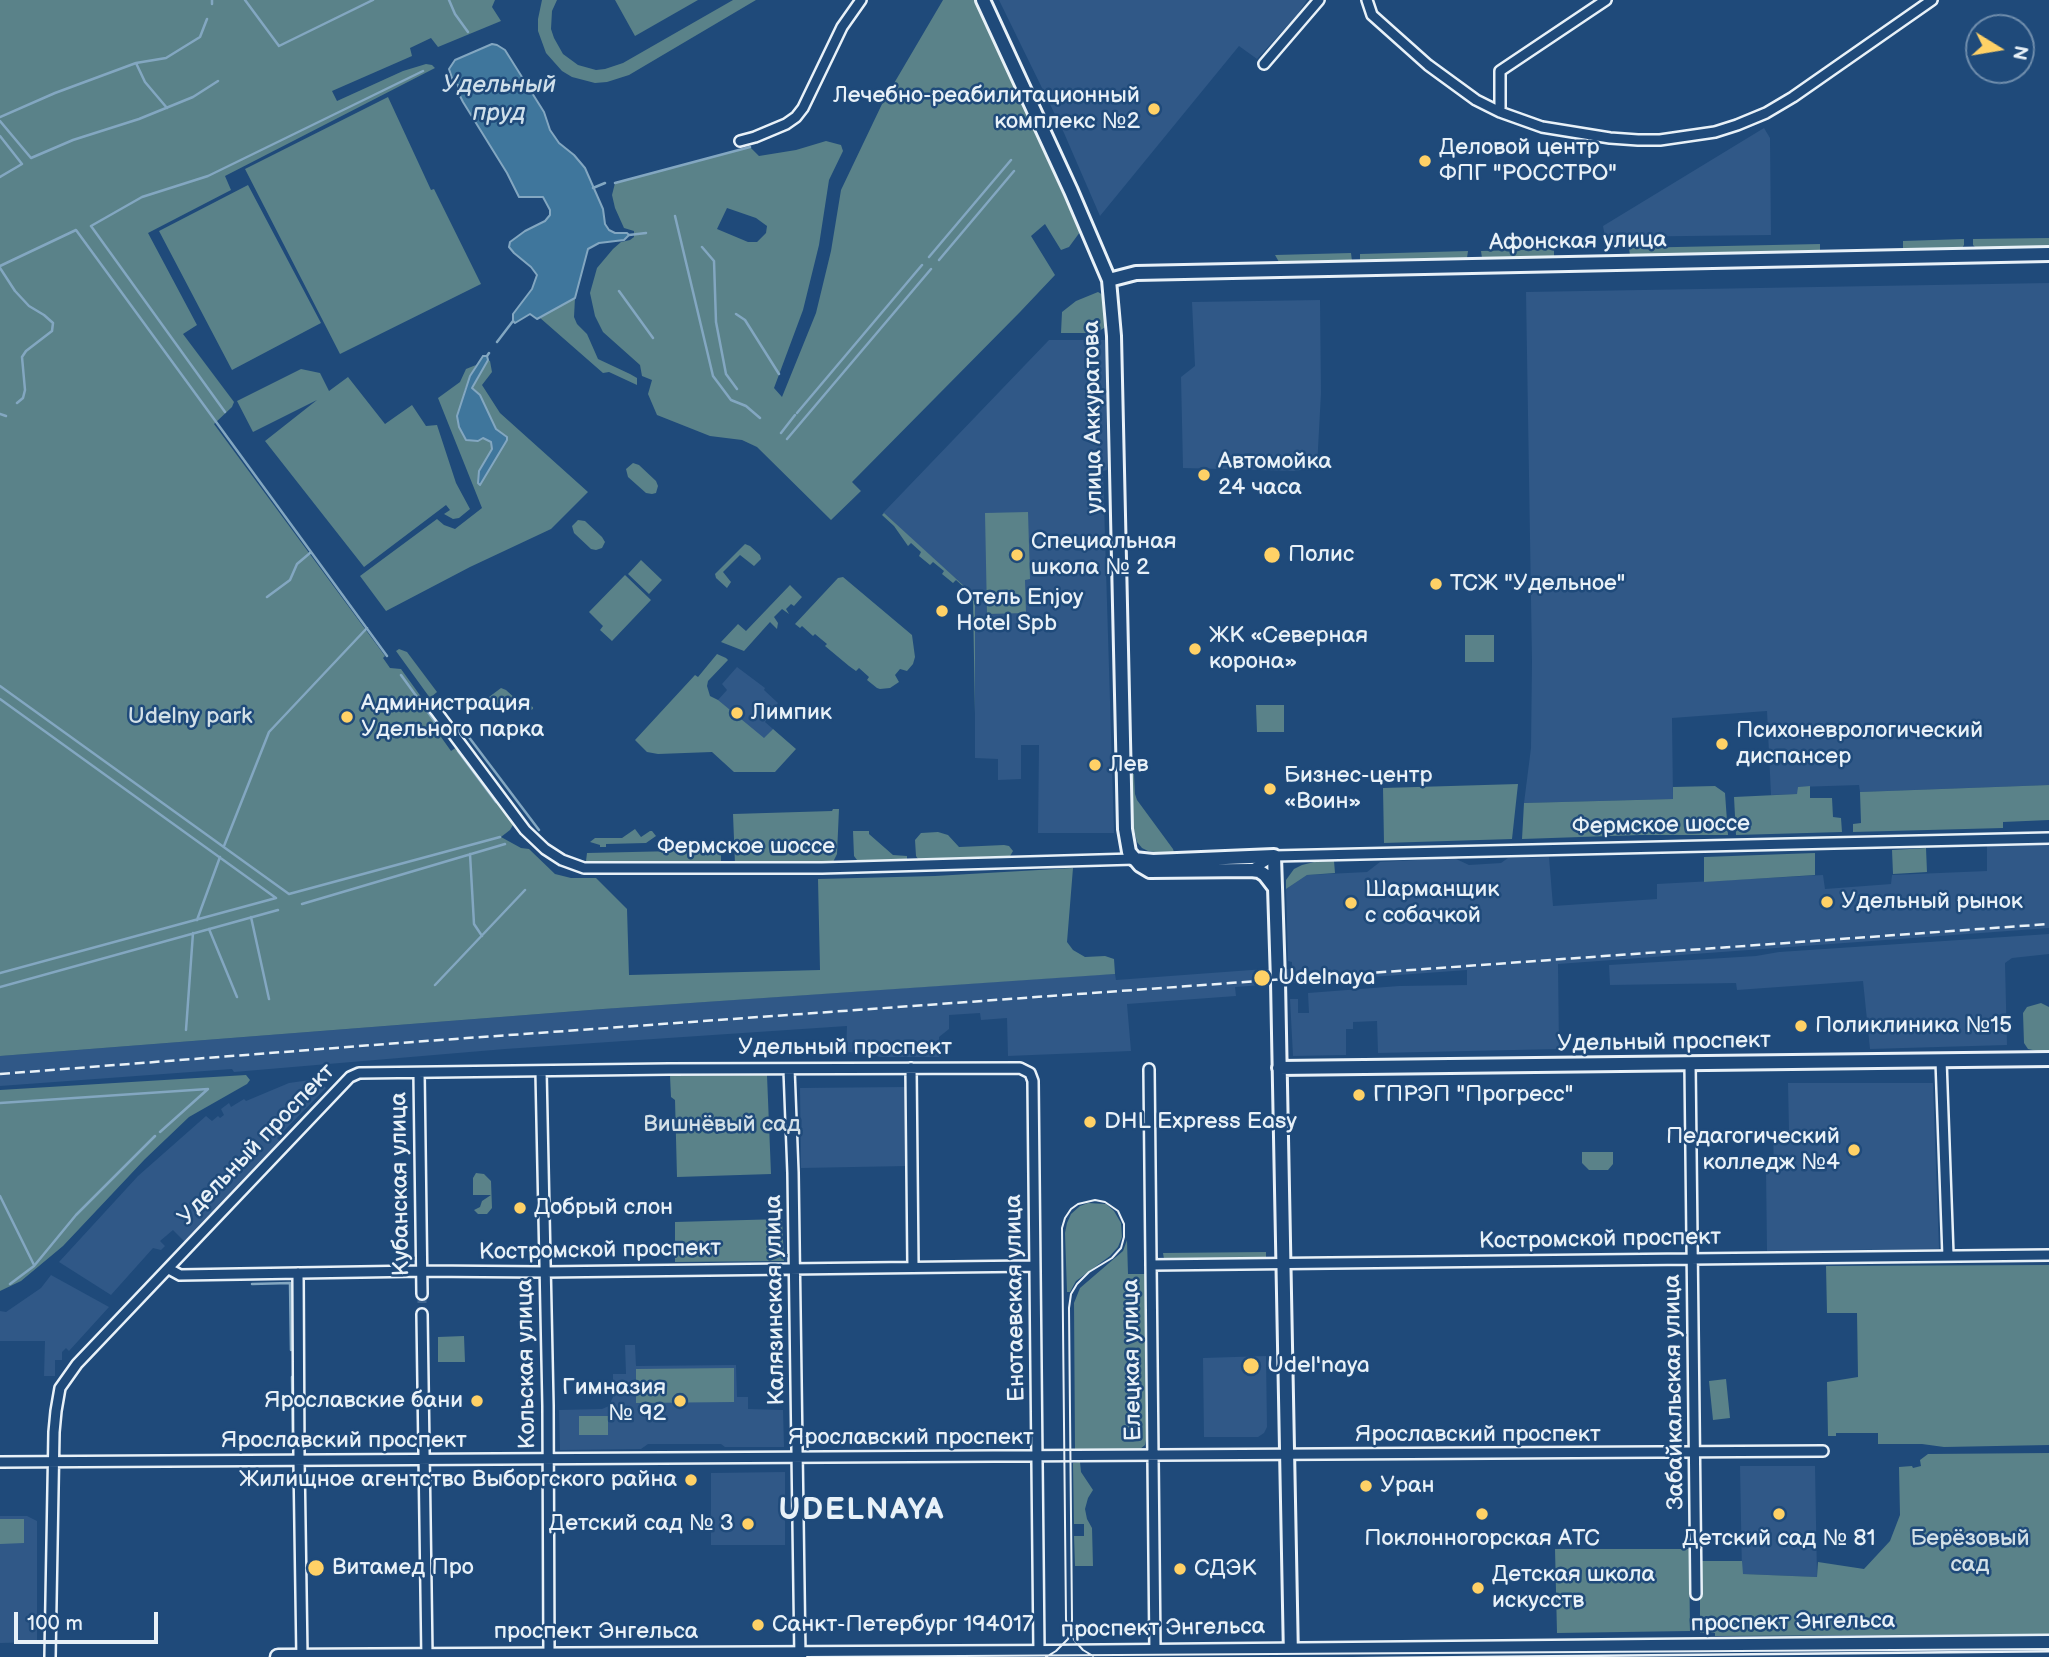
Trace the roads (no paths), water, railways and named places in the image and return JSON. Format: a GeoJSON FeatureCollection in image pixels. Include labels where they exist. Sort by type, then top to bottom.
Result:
{"type":"FeatureCollection","features":[{"type":"Feature","properties":{"kind":"main road","name":"проспект Энгельса"},"geometry":{"type":"LineString","coordinates":[[278,1657],[800,1656],[1155,1651],[1291,1654],[1674,1652],[2049,1643]]}},
{"type":"Feature","properties":{"kind":"street"},"geometry":{"type":"LineString","coordinates":[[740,141],[786,124],[796,117],[803,108],[842,27],[861,0]]}},
{"type":"Feature","properties":{"kind":"street","name":"улица Аккуратова"},"geometry":{"type":"LineString","coordinates":[[983,0],[1109,280],[1114,336],[1125,829],[1129,852],[1134,859]]}},
{"type":"Feature","properties":{"kind":"street"},"geometry":{"type":"LineString","coordinates":[[1264,64],[1319,0]]}},
{"type":"Feature","properties":{"kind":"street"},"geometry":{"type":"LineString","coordinates":[[1367,0],[1372,15],[1428,65],[1476,100],[1500,112],[1542,127],[1610,138],[1660,140],[1715,132],[1766,113],[1932,0]]}},
{"type":"Feature","properties":{"kind":"street"},"geometry":{"type":"LineString","coordinates":[[1500,112],[1500,71],[1606,0]]}},
{"type":"Feature","properties":{"kind":"street","name":"Афонская улица"},"geometry":{"type":"LineString","coordinates":[[1109,280],[1136,273],[2049,254]]}},
{"type":"Feature","properties":{"kind":"street","name":"Фермское шоссе"},"geometry":{"type":"LineString","coordinates":[[433,707],[525,830],[545,849],[562,860],[584,868],[822,869],[1134,859],[1153,861],[2049,838]]}},
{"type":"Feature","properties":{"kind":"street"},"geometry":{"type":"LineString","coordinates":[[1251,870],[1274,856],[1291,1654]]}},
{"type":"Feature","properties":{"kind":"street","name":"Фермское шоссе"},"geometry":{"type":"LineString","coordinates":[[1134,859],[1150,871],[1251,870]]}},
{"type":"Feature","properties":{"kind":"street"},"geometry":{"type":"LineString","coordinates":[[1251,870],[1259,871],[1275,888]]}},
{"type":"Feature","properties":{"kind":"street","name":"Удельный проспект"},"geometry":{"type":"LineString","coordinates":[[1279,1068],[2049,1059]]}},
{"type":"Feature","properties":{"kind":"street"},"geometry":{"type":"LineString","coordinates":[[1941,1060],[1948,1256]]}},
{"type":"Feature","properties":{"kind":"street","name":"Забайкальская улица"},"geometry":{"type":"LineString","coordinates":[[1690,1063],[1696,1594]]}},
{"type":"Feature","properties":{"kind":"street","name":"Калязинская улица"},"geometry":{"type":"LineString","coordinates":[[789,1069],[800,1656]]}},
{"type":"Feature","properties":{"kind":"street"},"geometry":{"type":"LineString","coordinates":[[911,1069],[913,1267]]}},
{"type":"Feature","properties":{"kind":"street","name":"Елецкая улица"},"geometry":{"type":"LineString","coordinates":[[1149,1069],[1155,1651]]}},
{"type":"Feature","properties":{"kind":"street","name":"Удельный проспект"},"geometry":{"type":"LineString","coordinates":[[50,1657],[55,1411],[64,1380],[352,1075],[541,1070],[1027,1070]]}},
{"type":"Feature","properties":{"kind":"street","name":"Кольская улица"},"geometry":{"type":"LineString","coordinates":[[541,1070],[549,1656]]}},
{"type":"Feature","properties":{"kind":"street","name":"Енотаевская улица"},"geometry":{"type":"LineString","coordinates":[[1027,1070],[1033,1081],[1039,1653]]}},
{"type":"Feature","properties":{"kind":"street","name":"Кубанская улица"},"geometry":{"type":"LineString","coordinates":[[419,1073],[422,1294]]}},
{"type":"Feature","properties":{"kind":"street","name":"Костромской проспект"},"geometry":{"type":"LineString","coordinates":[[1151,1265],[2049,1255]]}},
{"type":"Feature","properties":{"kind":"street","name":"Костромской проспект"},"geometry":{"type":"LineString","coordinates":[[169,1269],[180,1275],[1034,1266]]}},
{"type":"Feature","properties":{"kind":"street"},"geometry":{"type":"LineString","coordinates":[[298,1273],[302,1657]]}},
{"type":"Feature","properties":{"kind":"street"},"geometry":{"type":"LineString","coordinates":[[422,1314],[427,1657]]}},
{"type":"Feature","properties":{"kind":"street","name":"Ярославский проспект"},"geometry":{"type":"LineString","coordinates":[[0,1462],[1823,1451]]}},
{"type":"Feature","properties":{"kind":"water","name":"Удельный пруд"},"geometry":{"type":"Polygon","coordinates":[[[492,44],[505,50],[544,112],[550,130],[559,143],[585,168],[609,230],[629,235],[624,240],[599,243],[588,249],[575,298],[537,319],[530,314],[515,323],[513,314],[532,289],[537,275],[509,247],[510,242],[545,221],[550,210],[543,197],[519,197],[463,102],[449,69],[455,60],[492,44]]]}},
{"type":"Feature","properties":{"kind":"water"},"geometry":{"type":"Polygon","coordinates":[[[483,356],[487,356],[488,360],[472,388],[480,395],[496,429],[507,437],[507,440],[480,485],[479,471],[492,449],[491,442],[483,438],[478,441],[466,440],[457,416],[470,376],[483,356]]]}},
{"type":"Feature","properties":{"kind":"waterway"},"geometry":{"type":"LineString","coordinates":[[245,0],[279,46],[373,0]]}},
{"type":"Feature","properties":{"kind":"waterway"},"geometry":{"type":"LineString","coordinates":[[449,0],[468,32]]}},
{"type":"Feature","properties":{"kind":"waterway"},"geometry":{"type":"LineString","coordinates":[[0,117],[136,63],[166,58],[200,37],[207,19]]}},
{"type":"Feature","properties":{"kind":"waterway"},"geometry":{"type":"LineString","coordinates":[[136,63],[145,82],[167,108]]}},
{"type":"Feature","properties":{"kind":"waterway"},"geometry":{"type":"LineString","coordinates":[[225,412],[91,226],[142,197],[208,176],[423,71]]}},
{"type":"Feature","properties":{"kind":"waterway"},"geometry":{"type":"LineString","coordinates":[[0,121],[31,158],[193,97],[218,81]]}},
{"type":"Feature","properties":{"kind":"waterway"},"geometry":{"type":"LineString","coordinates":[[0,136],[22,164],[0,177]]}},
{"type":"Feature","properties":{"kind":"waterway"},"geometry":{"type":"LineString","coordinates":[[615,183],[750,147]]}},
{"type":"Feature","properties":{"kind":"waterway"},"geometry":{"type":"LineString","coordinates":[[929,257],[1011,160]]}},
{"type":"Feature","properties":{"kind":"waterway"},"geometry":{"type":"LineString","coordinates":[[939,260],[1014,171]]}},
{"type":"Feature","properties":{"kind":"waterway"},"geometry":{"type":"LineString","coordinates":[[593,188],[605,183]]}},
{"type":"Feature","properties":{"kind":"waterway"},"geometry":{"type":"LineString","coordinates":[[675,216],[713,376],[731,400],[746,406],[760,418]]}},
{"type":"Feature","properties":{"kind":"waterway"},"geometry":{"type":"LineString","coordinates":[[0,266],[76,230],[387,656]]}},
{"type":"Feature","properties":{"kind":"waterway"},"geometry":{"type":"LineString","coordinates":[[629,235],[646,233]]}},
{"type":"Feature","properties":{"kind":"waterway"},"geometry":{"type":"LineString","coordinates":[[702,247],[714,261],[716,322],[726,374],[737,389]]}},
{"type":"Feature","properties":{"kind":"waterway"},"geometry":{"type":"LineString","coordinates":[[797,413],[922,265]]}},
{"type":"Feature","properties":{"kind":"waterway"},"geometry":{"type":"LineString","coordinates":[[0,268],[29,306],[53,323],[52,331],[22,357],[25,390],[23,398],[17,403]]}},
{"type":"Feature","properties":{"kind":"waterway"},"geometry":{"type":"LineString","coordinates":[[787,439],[931,269]]}},
{"type":"Feature","properties":{"kind":"waterway"},"geometry":{"type":"LineString","coordinates":[[619,291],[653,338]]}},
{"type":"Feature","properties":{"kind":"waterway"},"geometry":{"type":"LineString","coordinates":[[736,314],[745,320],[779,374]]}},
{"type":"Feature","properties":{"kind":"waterway"},"geometry":{"type":"LineString","coordinates":[[497,342],[513,321]]}},
{"type":"Feature","properties":{"kind":"waterway"},"geometry":{"type":"LineString","coordinates":[[0,414],[6,416]]}},
{"type":"Feature","properties":{"kind":"waterway"},"geometry":{"type":"LineString","coordinates":[[781,433],[795,415]]}},
{"type":"Feature","properties":{"kind":"waterway"},"geometry":{"type":"LineString","coordinates":[[267,597],[290,580],[297,564],[310,553]]}},
{"type":"Feature","properties":{"kind":"waterway"},"geometry":{"type":"LineString","coordinates":[[224,846],[269,732],[367,628]]}},
{"type":"Feature","properties":{"kind":"waterway"},"geometry":{"type":"LineString","coordinates":[[401,675],[441,730]]}},
{"type":"Feature","properties":{"kind":"waterway"},"geometry":{"type":"LineString","coordinates":[[0,686],[289,894],[500,837]]}},
{"type":"Feature","properties":{"kind":"waterway"},"geometry":{"type":"LineString","coordinates":[[0,699],[276,898],[0,973]]}},
{"type":"Feature","properties":{"kind":"waterway"},"geometry":{"type":"LineString","coordinates":[[465,732],[539,830]]}},
{"type":"Feature","properties":{"kind":"waterway"},"geometry":{"type":"LineString","coordinates":[[458,751],[496,802]]}},
{"type":"Feature","properties":{"kind":"waterway"},"geometry":{"type":"LineString","coordinates":[[302,904],[505,844]]}},
{"type":"Feature","properties":{"kind":"waterway"},"geometry":{"type":"LineString","coordinates":[[470,854],[474,924],[482,936]]}},
{"type":"Feature","properties":{"kind":"waterway"},"geometry":{"type":"LineString","coordinates":[[197,920],[220,857]]}},
{"type":"Feature","properties":{"kind":"waterway"},"geometry":{"type":"LineString","coordinates":[[435,985],[525,890]]}},
{"type":"Feature","properties":{"kind":"waterway"},"geometry":{"type":"LineString","coordinates":[[0,987],[278,910]]}},
{"type":"Feature","properties":{"kind":"waterway"},"geometry":{"type":"LineString","coordinates":[[251,917],[269,999]]}},
{"type":"Feature","properties":{"kind":"waterway"},"geometry":{"type":"LineString","coordinates":[[209,929],[237,997]]}},
{"type":"Feature","properties":{"kind":"waterway"},"geometry":{"type":"LineString","coordinates":[[186,1030],[193,933]]}},
{"type":"Feature","properties":{"kind":"waterway"},"geometry":{"type":"LineString","coordinates":[[0,1103],[208,1089],[160,1132]]}},
{"type":"Feature","properties":{"kind":"waterway"},"geometry":{"type":"LineString","coordinates":[[10,1284],[34,1266],[76,1215],[155,1136]]}},
{"type":"Feature","properties":{"kind":"waterway"},"geometry":{"type":"LineString","coordinates":[[0,1196],[34,1265]]}},
{"type":"Feature","properties":{"kind":"waterway"},"geometry":{"type":"LineString","coordinates":[[252,1284],[290,1283],[291,1350]]}},
{"type":"Feature","properties":{"kind":"waterway"},"geometry":{"type":"LineString","coordinates":[[292,1377],[293,1443]]}},
{"type":"Feature","properties":{"kind":"tunnel"},"geometry":{"type":"LineString","coordinates":[[422,1294],[422,1314]]}},
{"type":"Feature","properties":{"kind":"tram line"},"geometry":{"type":"LineString","coordinates":[[1046,1657],[1068,1639],[1070,1633],[1072,1620],[1071,1294],[1089,1272],[1112,1258],[1121,1248],[1124,1237],[1124,1224],[1118,1211],[1105,1202],[1095,1200],[1078,1204],[1071,1209],[1062,1228],[1066,1620],[1070,1633],[1075,1641],[1093,1656]]}},
{"type":"Feature","properties":{"kind":"tram line"},"geometry":{"type":"LineString","coordinates":[[807,1657],[2049,1649]]}},
{"type":"Feature","properties":{"kind":"railway"},"geometry":{"type":"LineString","coordinates":[[0,1074],[2049,924]]}},
{"type":"Feature","properties":{"kind":"place","name":"Лечебно-реабилитационный комплекс №2"},"geometry":{"type":"Point","coordinates":[1154,109]}},
{"type":"Feature","properties":{"kind":"place","name":"Деловой центр ФПГ \"РОССТРО\""},"geometry":{"type":"Point","coordinates":[1425,161]}},
{"type":"Feature","properties":{"kind":"place","name":"Автомойка 24 часа"},"geometry":{"type":"Point","coordinates":[1204,475]}},
{"type":"Feature","properties":{"kind":"place","name":"Специальная школа № 2"},"geometry":{"type":"Point","coordinates":[1017,555]}},
{"type":"Feature","properties":{"kind":"place","name":"Полис"},"geometry":{"type":"Point","coordinates":[1272,555]}},
{"type":"Feature","properties":{"kind":"place","name":"ТСЖ \"Удельное\""},"geometry":{"type":"Point","coordinates":[1436,584]}},
{"type":"Feature","properties":{"kind":"place","name":"Отель Enjoy Hotel Spb"},"geometry":{"type":"Point","coordinates":[942,611]}},
{"type":"Feature","properties":{"kind":"place","name":"ЖК «Северная корона»"},"geometry":{"type":"Point","coordinates":[1195,649]}},
{"type":"Feature","properties":{"kind":"place","name":"Лимпик"},"geometry":{"type":"Point","coordinates":[737,713]}},
{"type":"Feature","properties":{"kind":"place","name":"Администрация Удельного парка"},"geometry":{"type":"Point","coordinates":[347,717]}},
{"type":"Feature","properties":{"kind":"place","name":"Психоневрологический диспансер"},"geometry":{"type":"Point","coordinates":[1722,744]}},
{"type":"Feature","properties":{"kind":"place","name":"Лев"},"geometry":{"type":"Point","coordinates":[1095,765]}},
{"type":"Feature","properties":{"kind":"place","name":"Бизнес-центр «Воин»"},"geometry":{"type":"Point","coordinates":[1270,789]}},
{"type":"Feature","properties":{"kind":"place","name":"Удельный рынок"},"geometry":{"type":"Point","coordinates":[1827,902]}},
{"type":"Feature","properties":{"kind":"place","name":"Шарманщик с собачкой"},"geometry":{"type":"Point","coordinates":[1351,903]}},
{"type":"Feature","properties":{"kind":"place","name":"Udelnaya"},"geometry":{"type":"Point","coordinates":[1262,978]}},
{"type":"Feature","properties":{"kind":"place","name":"Поликлиника №15"},"geometry":{"type":"Point","coordinates":[1801,1026]}},
{"type":"Feature","properties":{"kind":"place","name":"ГПРЭП \"Прогресс\""},"geometry":{"type":"Point","coordinates":[1359,1095]}},
{"type":"Feature","properties":{"kind":"place","name":"DHL Express Easy"},"geometry":{"type":"Point","coordinates":[1090,1122]}},
{"type":"Feature","properties":{"kind":"place","name":"Педагогический колледж №4"},"geometry":{"type":"Point","coordinates":[1854,1150]}},
{"type":"Feature","properties":{"kind":"place","name":"Добрый слон"},"geometry":{"type":"Point","coordinates":[520,1208]}},
{"type":"Feature","properties":{"kind":"place","name":"Udel'naya"},"geometry":{"type":"Point","coordinates":[1251,1366]}},
{"type":"Feature","properties":{"kind":"place","name":"Ярославские бани"},"geometry":{"type":"Point","coordinates":[477,1401]}},
{"type":"Feature","properties":{"kind":"place","name":"Гимназия № 92"},"geometry":{"type":"Point","coordinates":[680,1401]}},
{"type":"Feature","properties":{"kind":"place","name":"Жилищное агентство Выборгского райна"},"geometry":{"type":"Point","coordinates":[691,1480]}},
{"type":"Feature","properties":{"kind":"place","name":"Уран"},"geometry":{"type":"Point","coordinates":[1366,1486]}},
{"type":"Feature","properties":{"kind":"place","name":"Поклонногорская АТС"},"geometry":{"type":"Point","coordinates":[1482,1514]}},
{"type":"Feature","properties":{"kind":"place","name":"Детский сад № 81"},"geometry":{"type":"Point","coordinates":[1779,1514]}},
{"type":"Feature","properties":{"kind":"place","name":"Детский сад № 3"},"geometry":{"type":"Point","coordinates":[748,1524]}},
{"type":"Feature","properties":{"kind":"place","name":"Витамед Про"},"geometry":{"type":"Point","coordinates":[316,1568]}},
{"type":"Feature","properties":{"kind":"place","name":"СДЭК"},"geometry":{"type":"Point","coordinates":[1180,1569]}},
{"type":"Feature","properties":{"kind":"place","name":"Детская школа искусств"},"geometry":{"type":"Point","coordinates":[1478,1588]}},
{"type":"Feature","properties":{"kind":"place","name":"Санкт-Петербург 194017"},"geometry":{"type":"Point","coordinates":[758,1625]}},
{"type":"Feature","properties":{"kind":"district","name":"UDELNAYA"},"geometry":{"type":"Point","coordinates":[862,1511]}},
{"type":"Feature","properties":{"kind":"park label","name":"Udelny park"},"geometry":{"type":"Point","coordinates":[190,717]}},
{"type":"Feature","properties":{"kind":"park label","name":"Вишнёвый сад"},"geometry":{"type":"Point","coordinates":[722,1125]}},
{"type":"Feature","properties":{"kind":"park label","name":"Берёзовый сад"},"geometry":{"type":"Point","coordinates":[1970,1552]}}]}
